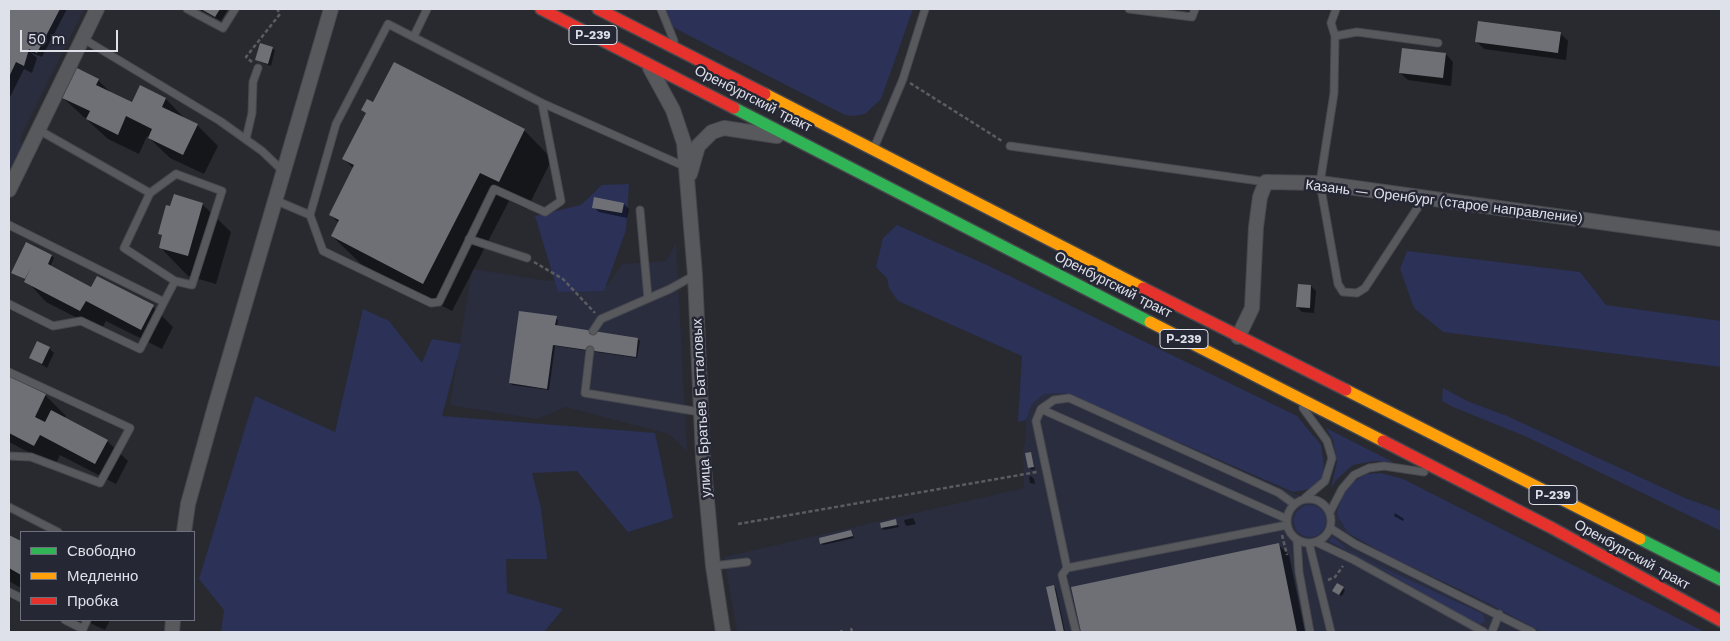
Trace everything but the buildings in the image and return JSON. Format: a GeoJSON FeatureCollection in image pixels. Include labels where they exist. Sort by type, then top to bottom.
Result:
{"type":"FeatureCollection","features":[{"type":"Feature","properties":{"kind":"main road","name":"Оренбургский тракт"},"geometry":{"type":"LineString","coordinates":[[541,9],[1552,528],[1721,620]]}},
{"type":"Feature","properties":{"kind":"main road","name":"Оренбургский тракт"},"geometry":{"type":"LineString","coordinates":[[598,9],[1238,337],[1393,413],[1721,580]]}},
{"type":"Feature","properties":{"kind":"street"},"geometry":{"type":"LineString","coordinates":[[9,190],[37,128],[97,9]]}},
{"type":"Feature","properties":{"kind":"street"},"geometry":{"type":"LineString","coordinates":[[184,531],[188,504],[331,9]]}},
{"type":"Feature","properties":{"kind":"street","name":"улица Братьев Батталовых"},"geometry":{"type":"LineString","coordinates":[[645,61],[663,89],[673,110],[684,143],[695,275],[700,412],[713,566],[723,632]]}},
{"type":"Feature","properties":{"kind":"street","name":"улица Братьев Батталовых"},"geometry":{"type":"LineString","coordinates":[[688,182],[698,146],[712,132],[724,128],[794,138]]}},
{"type":"Feature","properties":{"kind":"street"},"geometry":{"type":"LineString","coordinates":[[1238,337],[1252,308],[1256,227],[1260,197],[1266,182]]}},
{"type":"Feature","properties":{"kind":"street","name":"Казань — Оренбург (старое направление)"},"geometry":{"type":"LineString","coordinates":[[1266,182],[1320,184],[1424,197],[1721,239]]}},
{"type":"Feature","properties":{"kind":"lane"},"geometry":{"type":"LineString","coordinates":[[187,9],[223,28],[235,9]]}},
{"type":"Feature","properties":{"kind":"lane"},"geometry":{"type":"LineString","coordinates":[[414,36],[427,9]]}},
{"type":"Feature","properties":{"kind":"lane"},"geometry":{"type":"LineString","coordinates":[[661,9],[679,50]]}},
{"type":"Feature","properties":{"kind":"lane"},"geometry":{"type":"LineString","coordinates":[[873,149],[903,79],[925,9]]}},
{"type":"Feature","properties":{"kind":"lane"},"geometry":{"type":"LineString","coordinates":[[1129,9],[1192,17],[1195,9]]}},
{"type":"Feature","properties":{"kind":"lane"},"geometry":{"type":"LineString","coordinates":[[1336,9],[1331,23],[1335,36],[1334,93],[1320,184],[1338,284],[1343,292],[1349,294],[1357,293],[1365,288],[1424,197]]}},
{"type":"Feature","properties":{"kind":"lane"},"geometry":{"type":"LineString","coordinates":[[542,103],[561,201],[545,212],[494,188],[439,302],[431,303],[323,252],[310,215],[336,124],[388,24],[542,103],[686,167]]}},
{"type":"Feature","properties":{"kind":"lane"},"geometry":{"type":"LineString","coordinates":[[1335,36],[1357,32],[1438,43]]}},
{"type":"Feature","properties":{"kind":"lane"},"geometry":{"type":"LineString","coordinates":[[82,38],[196,106],[246,139],[283,171]]}},
{"type":"Feature","properties":{"kind":"lane"},"geometry":{"type":"LineString","coordinates":[[246,139],[252,113],[253,82],[258,68]]}},
{"type":"Feature","properties":{"kind":"lane"},"geometry":{"type":"LineString","coordinates":[[37,128],[150,193]]}},
{"type":"Feature","properties":{"kind":"lane"},"geometry":{"type":"LineString","coordinates":[[1010,146],[1266,182]]}},
{"type":"Feature","properties":{"kind":"lane"},"geometry":{"type":"LineString","coordinates":[[176,174],[222,191],[192,285],[175,281],[124,248],[150,193],[176,174]]}},
{"type":"Feature","properties":{"kind":"lane"},"geometry":{"type":"LineString","coordinates":[[277,201],[310,215]]}},
{"type":"Feature","properties":{"kind":"lane"},"geometry":{"type":"LineString","coordinates":[[640,210],[648,298]]}},
{"type":"Feature","properties":{"kind":"lane"},"geometry":{"type":"LineString","coordinates":[[9,225],[164,302]]}},
{"type":"Feature","properties":{"kind":"lane"},"geometry":{"type":"LineString","coordinates":[[469,239],[527,258]]}},
{"type":"Feature","properties":{"kind":"lane"},"geometry":{"type":"LineString","coordinates":[[593,331],[601,319],[695,275]]}},
{"type":"Feature","properties":{"kind":"lane"},"geometry":{"type":"LineString","coordinates":[[9,304],[53,326],[81,321],[140,349],[175,281]]}},
{"type":"Feature","properties":{"kind":"lane"},"geometry":{"type":"LineString","coordinates":[[590,350],[585,393],[700,412]]}},
{"type":"Feature","properties":{"kind":"lane"},"geometry":{"type":"LineString","coordinates":[[9,372],[130,428],[100,483],[31,457],[9,456]]}},
{"type":"Feature","properties":{"kind":"lane"},"geometry":{"type":"LineString","coordinates":[[1287,522],[1294,504],[1316,491],[1325,481],[1332,458],[1327,441],[1294,396]]}},
{"type":"Feature","properties":{"kind":"lane"},"geometry":{"type":"LineString","coordinates":[[1067,568],[1036,421],[1041,409],[1054,400],[1069,398],[1279,493],[1294,504]]}},
{"type":"Feature","properties":{"kind":"lane"},"geometry":{"type":"LineString","coordinates":[[1041,409],[1287,522],[1297,540],[1299,572],[1310,632]]}},
{"type":"Feature","properties":{"kind":"lane"},"geometry":{"type":"LineString","coordinates":[[1312,543],[1327,534],[1330,528],[1330,512],[1342,489],[1354,475],[1370,468],[1384,466],[1451,476]]}},
{"type":"Feature","properties":{"kind":"lane"},"geometry":{"type":"LineString","coordinates":[[1302,500],[1314,499],[1330,512]]}},
{"type":"Feature","properties":{"kind":"lane"},"geometry":{"type":"LineString","coordinates":[[9,507],[56,531]]}},
{"type":"Feature","properties":{"kind":"lane"},"geometry":{"type":"LineString","coordinates":[[1076,632],[1062,575],[1067,568],[1287,522]]}},
{"type":"Feature","properties":{"kind":"lane"},"geometry":{"type":"LineString","coordinates":[[1330,528],[1354,544],[1499,614],[1532,632]]}},
{"type":"Feature","properties":{"kind":"lane"},"geometry":{"type":"LineString","coordinates":[[1297,540],[1312,543],[1354,560],[1484,632]]}},
{"type":"Feature","properties":{"kind":"lane"},"geometry":{"type":"LineString","coordinates":[[1312,543],[1331,632]]}},
{"type":"Feature","properties":{"kind":"lane"},"geometry":{"type":"LineString","coordinates":[[713,566],[747,562]]}},
{"type":"Feature","properties":{"kind":"lane"},"geometry":{"type":"LineString","coordinates":[[1492,632],[1499,614]]}},
{"type":"Feature","properties":{"kind":"lane"},"geometry":{"type":"LineString","coordinates":[[67,621],[83,629],[87,621]]}},
{"type":"Feature","properties":{"kind":"path"},"geometry":{"type":"LineString","coordinates":[[258,68],[246,58],[280,14],[277,9]]}},
{"type":"Feature","properties":{"kind":"path"},"geometry":{"type":"LineString","coordinates":[[918,88],[1010,146]]}},
{"type":"Feature","properties":{"kind":"path"},"geometry":{"type":"LineString","coordinates":[[527,258],[564,279],[601,319]]}},
{"type":"Feature","properties":{"kind":"path"},"geometry":{"type":"LineString","coordinates":[[738,524],[1028,473]]}},
{"type":"Feature","properties":{"kind":"path"},"geometry":{"type":"LineString","coordinates":[[1275,534],[1282,535],[1289,562]]}},
{"type":"Feature","properties":{"kind":"path"},"geometry":{"type":"LineString","coordinates":[[851,628],[852,632]]}},
{"type":"Feature","properties":{"kind":"shaded area"},"geometry":{"type":"Polygon","coordinates":[[[9,9],[84,9],[22,134],[20,142],[23,145],[9,173],[9,9]]]}},
{"type":"Feature","properties":{"kind":"shaded area"},"geometry":{"type":"Polygon","coordinates":[[[666,9],[913,9],[881,99],[865,114],[853,116],[845,115],[673,27],[666,9]]]}},
{"type":"Feature","properties":{"kind":"shaded area"},"geometry":{"type":"Polygon","coordinates":[[[629,184],[626,230],[604,291],[558,292],[535,216],[581,205],[602,185],[629,184]]]}},
{"type":"Feature","properties":{"kind":"shaded area"},"geometry":{"type":"Polygon","coordinates":[[[897,225],[989,266],[1297,416],[1321,445],[1324,466],[1323,477],[1310,489],[1293,492],[1065,393],[1044,394],[1032,404],[1026,420],[1018,422],[1022,356],[898,301],[889,288],[887,278],[876,267],[883,238],[897,225]]]}},
{"type":"Feature","properties":{"kind":"shaded area"},"geometry":{"type":"Polygon","coordinates":[[[676,243],[687,451],[669,434],[566,407],[537,419],[450,405],[472,269],[542,280],[607,286],[622,264],[666,261],[676,243]]]}},
{"type":"Feature","properties":{"kind":"shaded area"},"geometry":{"type":"Polygon","coordinates":[[[1407,251],[1580,272],[1606,305],[1721,321],[1721,367],[1443,332],[1414,308],[1400,269],[1407,251]]]}},
{"type":"Feature","properties":{"kind":"shaded area"},"geometry":{"type":"Polygon","coordinates":[[[363,309],[389,321],[422,363],[432,339],[461,344],[442,416],[655,433],[673,518],[628,532],[577,471],[532,473],[541,508],[547,559],[506,559],[507,593],[563,609],[544,632],[221,632],[224,610],[199,579],[255,396],[335,432],[363,309]]]}},
{"type":"Feature","properties":{"kind":"shaded area"},"geometry":{"type":"Polygon","coordinates":[[[1443,388],[1467,401],[1507,416],[1685,498],[1721,511],[1721,531],[1527,437],[1453,407],[1442,401],[1443,388]]]}},
{"type":"Feature","properties":{"kind":"shaded area"},"geometry":{"type":"Polygon","coordinates":[[[1065,393],[1337,511],[1341,524],[1353,538],[1421,573],[1486,602],[1541,632],[737,632],[724,557],[1024,488],[1023,450],[1026,436],[1026,420],[1032,404],[1044,394],[1065,393]]]}},
{"type":"Feature","properties":{"kind":"shaded area"},"geometry":{"type":"Polygon","coordinates":[[[1326,428],[1393,462],[1373,461],[1353,465],[1337,479],[1331,488],[1337,462],[1333,440],[1326,428]]]}},
{"type":"Feature","properties":{"kind":"shaded area"},"geometry":{"type":"Polygon","coordinates":[[[1381,473],[1403,479],[1705,632],[1541,632],[1486,602],[1384,554],[1348,533],[1338,517],[1337,511],[1347,486],[1366,474],[1381,473]]]}},
{"type":"Feature","properties":{"kind":"shaded area"},"geometry":{"type":"Polygon","coordinates":[[[1310,505],[1321,510],[1326,521],[1321,532],[1310,537],[1299,532],[1294,521],[1299,510],[1310,505]]]}},
{"type":"Feature","properties":{"kind":"shaded area"},"geometry":{"type":"Polygon","coordinates":[[[1333,537],[1346,549],[1383,568],[1483,614],[1485,621],[1478,625],[1382,569],[1329,541],[1333,537]]]}},
{"type":"Feature","properties":{"kind":"traffic: fast"},"geometry":{"type":"LineString","coordinates":[[734,108],[1150,322]]}},
{"type":"Feature","properties":{"kind":"traffic: fast"},"geometry":{"type":"LineString","coordinates":[[1640,539],[1721,580]]}},
{"type":"Feature","properties":{"kind":"traffic: slow"},"geometry":{"type":"LineString","coordinates":[[765,94],[1143,288]]}},
{"type":"Feature","properties":{"kind":"traffic: slow"},"geometry":{"type":"LineString","coordinates":[[1150,322],[1383,441]]}},
{"type":"Feature","properties":{"kind":"traffic: slow"},"geometry":{"type":"LineString","coordinates":[[1346,390],[1640,539]]}},
{"type":"Feature","properties":{"kind":"traffic: jam"},"geometry":{"type":"LineString","coordinates":[[541,9],[734,108]]}},
{"type":"Feature","properties":{"kind":"traffic: jam"},"geometry":{"type":"LineString","coordinates":[[598,9],[765,94]]}},
{"type":"Feature","properties":{"kind":"traffic: jam"},"geometry":{"type":"LineString","coordinates":[[1143,288],[1346,390]]}},
{"type":"Feature","properties":{"kind":"traffic: jam"},"geometry":{"type":"LineString","coordinates":[[1383,441],[1552,528],[1721,621]]}}]}
